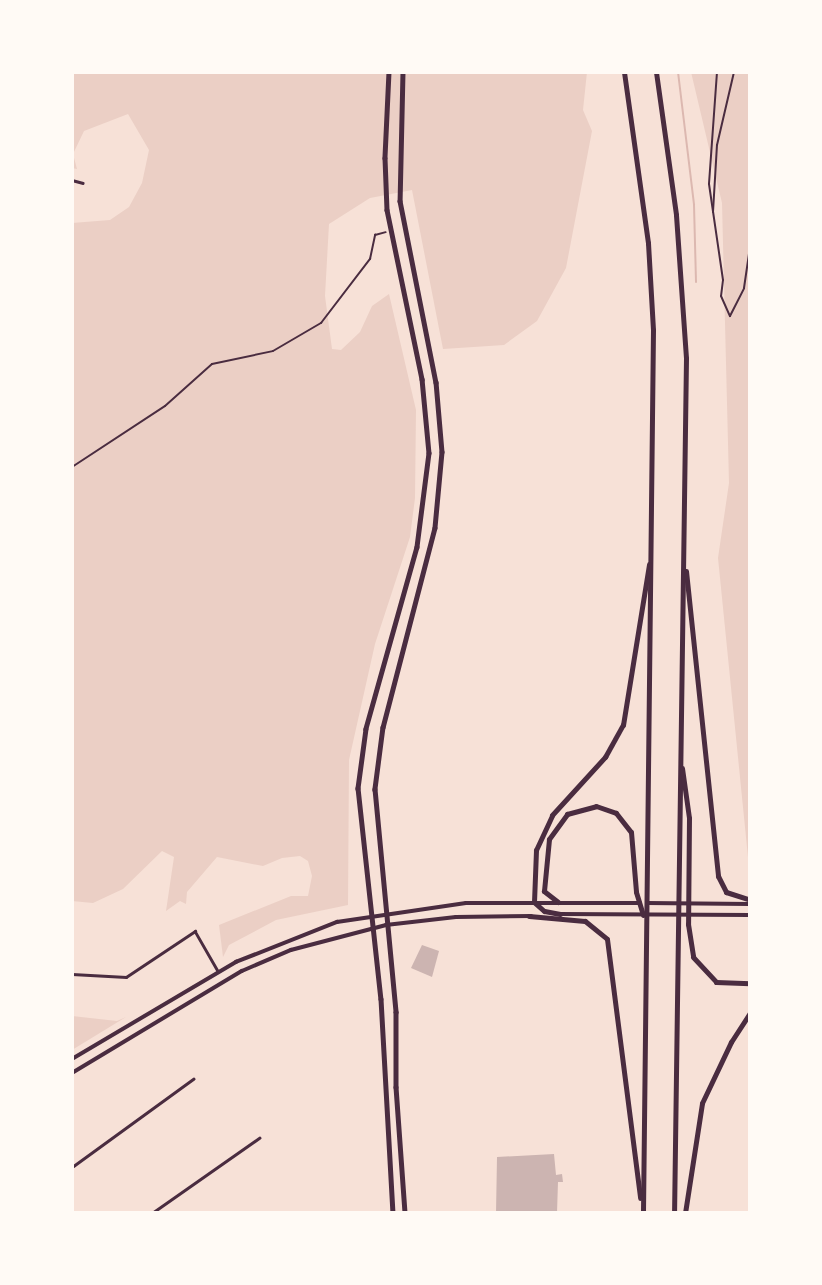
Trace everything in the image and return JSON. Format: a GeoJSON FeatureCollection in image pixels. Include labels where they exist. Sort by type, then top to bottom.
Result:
{"type":"FeatureCollection","features":[{"type":"Feature","properties":{"kind":"highway"},"geometry":{"type":"LineString","coordinates":[[624,72],[650,277],[652,550],[643,1212]]}},
{"type":"Feature","properties":{"kind":"highway"},"geometry":{"type":"LineString","coordinates":[[656,72],[682,278],[683,550],[674,1213]]}},
{"type":"Feature","properties":{"kind":"highway"},"geometry":{"type":"LineString","coordinates":[[560,914],[544,911],[534,902],[535,859],[542,832],[604,757],[627,714],[652,550]]}},
{"type":"Feature","properties":{"kind":"highway"},"geometry":{"type":"LineString","coordinates":[[683,550],[719,876],[726,892],[750,902]]}},
{"type":"Feature","properties":{"kind":"highway"},"geometry":{"type":"LineString","coordinates":[[679,749],[689,818],[688,923],[693,957],[716,982],[750,982]]}},
{"type":"Feature","properties":{"kind":"highway"},"geometry":{"type":"LineString","coordinates":[[558,902],[544,891],[549,839],[559,822],[575,809],[603,807],[616,813],[631,832],[636,892],[645,922]]}},
{"type":"Feature","properties":{"kind":"highway"},"geometry":{"type":"LineString","coordinates":[[529,916],[585,920],[607,939],[643,1212]]}},
{"type":"Feature","properties":{"kind":"highway"},"geometry":{"type":"LineString","coordinates":[[685,1213],[702,1102],[730,1042],[750,1013]]}},
{"type":"Feature","properties":{"kind":"main road"},"geometry":{"type":"LineString","coordinates":[[389,72],[385,158],[391,232],[422,379],[429,453],[417,547],[362,750],[358,804],[384,1031],[393,1213]]}},
{"type":"Feature","properties":{"kind":"main road"},"geometry":{"type":"LineString","coordinates":[[403,72],[400,201],[436,382],[442,452],[435,528],[379,748],[376,830],[396,1012],[396,1087],[405,1213]]}},
{"type":"Feature","properties":{"kind":"main road"},"geometry":{"type":"LineString","coordinates":[[72,1059],[218,971],[291,937],[370,915],[466,902],[750,902]]}},
{"type":"Feature","properties":{"kind":"main road"},"geometry":{"type":"LineString","coordinates":[[72,1073],[242,971],[291,950],[372,928],[456,917],[560,914],[750,915]]}},
{"type":"Feature","properties":{"kind":"street"},"geometry":{"type":"LineString","coordinates":[[72,180],[83,183]]}},
{"type":"Feature","properties":{"kind":"street"},"geometry":{"type":"LineString","coordinates":[[72,974],[126,977],[195,931],[218,971]]}},
{"type":"Feature","properties":{"kind":"street"},"geometry":{"type":"LineString","coordinates":[[72,1167],[193,1079]]}},
{"type":"Feature","properties":{"kind":"street"},"geometry":{"type":"LineString","coordinates":[[152,1213],[259,1138]]}},
{"type":"Feature","properties":{"kind":"path"},"geometry":{"type":"LineString","coordinates":[[717,72],[708,152],[712,213],[723,280],[721,296],[730,316],[744,288],[750,247]]}},
{"type":"Feature","properties":{"kind":"path"},"geometry":{"type":"LineString","coordinates":[[712,213],[717,145],[734,72]]}},
{"type":"Feature","properties":{"kind":"path"},"geometry":{"type":"LineString","coordinates":[[72,467],[158,411],[212,364],[273,351],[321,323],[370,259],[374,234],[391,232]]}},
{"type":"Feature","properties":{"kind":"shaded area"},"geometry":{"type":"Polygon","coordinates":[[[72,72],[587,72],[583,110],[592,131],[566,268],[537,321],[504,345],[443,349],[412,190],[370,198],[329,224],[325,296],[332,349],[341,350],[360,332],[372,306],[389,294],[416,410],[415,498],[410,537],[375,644],[349,760],[348,905],[276,920],[229,945],[223,957],[219,925],[291,896],[308,896],[312,876],[308,861],[300,856],[282,858],[263,866],[217,857],[187,892],[186,904],[180,901],[166,911],[174,857],[162,851],[123,889],[93,903],[72,901],[72,223],[110,220],[129,207],[142,183],[149,150],[128,114],[84,131],[73,154],[77,169],[72,168],[72,72]]]}},
{"type":"Feature","properties":{"kind":"shaded area"},"geometry":{"type":"Polygon","coordinates":[[[691,72],[750,72],[750,877],[718,558],[729,483],[722,203],[691,72]]]}},
{"type":"Feature","properties":{"kind":"shaded area"},"geometry":{"type":"Polygon","coordinates":[[[72,1016],[117,1021],[126,1017],[72,1050],[72,1016]]]}},
{"type":"Feature","properties":{"kind":"building"},"geometry":{"type":"Polygon","coordinates":[[[422,945],[439,951],[432,977],[411,968],[422,945]]]}},
{"type":"Feature","properties":{"kind":"building"},"geometry":{"type":"Polygon","coordinates":[[[554,1154],[556,1175],[562,1174],[563,1182],[558,1182],[557,1213],[496,1213],[497,1157],[554,1154]]]}},
{"type":"Feature","properties":{"kind":"waterway"},"geometry":{"type":"LineString","coordinates":[[678,72],[694,205],[696,282]]}}]}
